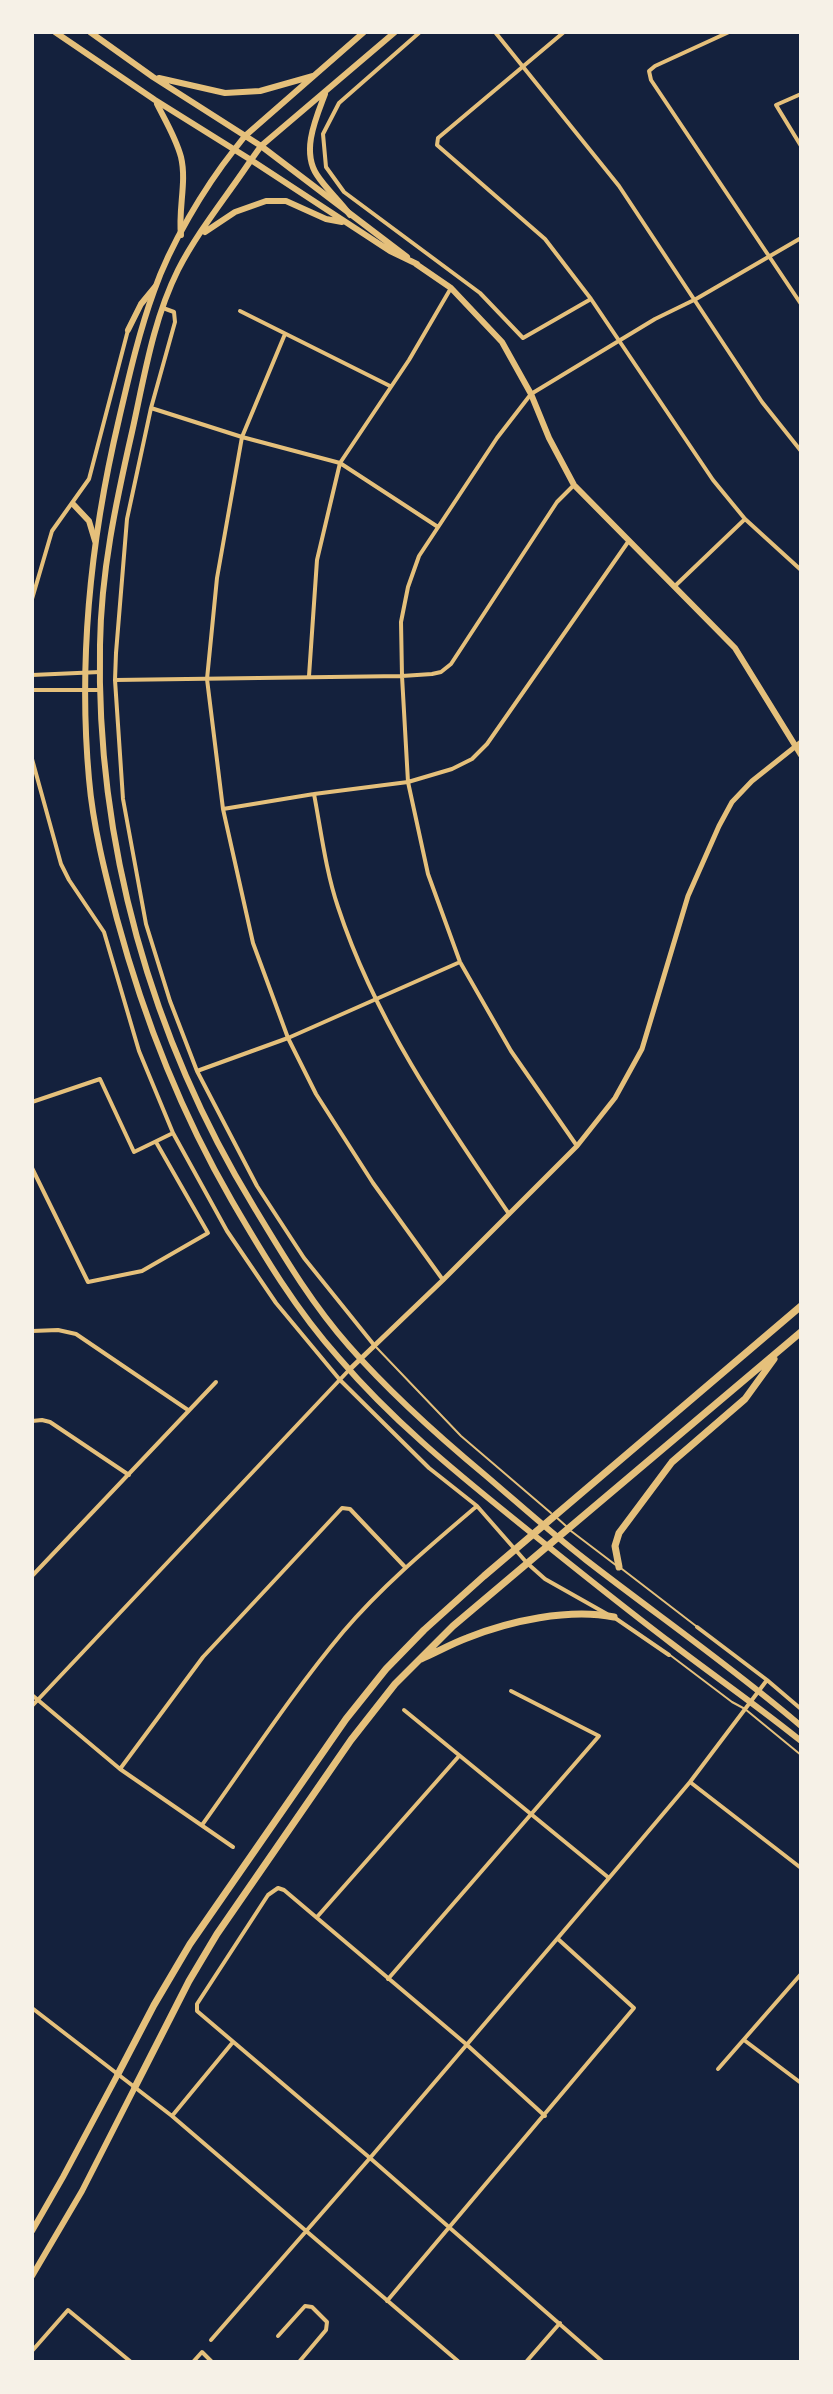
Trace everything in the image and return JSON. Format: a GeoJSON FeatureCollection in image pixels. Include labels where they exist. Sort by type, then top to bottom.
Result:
{"type":"FeatureCollection","features":[{"type":"Feature","properties":{"kind":"highway"},"geometry":{"type":"LineString","coordinates":[[118,2074],[190,1944],[346,1719],[386,1669],[484,1576],[801,1306]]}},
{"type":"Feature","properties":{"kind":"highway"},"geometry":{"type":"LineString","coordinates":[[135,2087],[189,1981],[249,1886],[351,1740],[395,1684],[495,1590],[801,1332]]}},
{"type":"Feature","properties":{"kind":"highway"},"geometry":{"type":"LineString","coordinates":[[619,1567],[615,1546],[619,1533],[672,1462],[745,1399],[784,1347]]}},
{"type":"Feature","properties":{"kind":"highway"},"geometry":{"type":"LineString","coordinates":[[416,1662],[470,1636],[515,1624],[564,1614],[593,1613],[614,1617]]}},
{"type":"Feature","properties":{"kind":"main road"},"geometry":{"type":"LineString","coordinates":[[55,32],[390,251],[417,264]]}},
{"type":"Feature","properties":{"kind":"main road"},"geometry":{"type":"LineString","coordinates":[[90,32],[153,77],[261,146],[451,288],[502,342],[531,394],[549,438],[574,485],[735,648],[798,744],[801,755]]}},
{"type":"Feature","properties":{"kind":"main road"},"geometry":{"type":"LineString","coordinates":[[364,32],[245,136],[234,150],[167,257],[137,344],[109,460],[95,541],[89,592],[86,672],[89,782],[100,849],[123,943],[149,1028],[198,1139],[258,1247],[292,1300],[349,1370],[398,1422],[461,1477],[676,1647],[801,1741]]}},
{"type":"Feature","properties":{"kind":"main road"},"geometry":{"type":"LineString","coordinates":[[395,32],[261,146],[179,267],[163,308],[151,348],[111,527],[102,606],[100,672],[103,752],[115,846],[140,950],[189,1088],[235,1177],[306,1292],[360,1358],[442,1439],[580,1555],[759,1690],[801,1726]]}},
{"type":"Feature","properties":{"kind":"main road"},"geometry":{"type":"LineString","coordinates":[[153,77],[225,93],[260,91],[316,76]]}},
{"type":"Feature","properties":{"kind":"main road"},"geometry":{"type":"LineString","coordinates":[[326,91],[315,119],[310,155],[315,173],[350,215]]}},
{"type":"Feature","properties":{"kind":"main road"},"geometry":{"type":"LineString","coordinates":[[155,100],[181,158],[181,235]]}},
{"type":"Feature","properties":{"kind":"main road"},"geometry":{"type":"LineString","coordinates":[[199,237],[235,212],[266,201],[286,201],[326,219],[345,222]]}},
{"type":"Feature","properties":{"kind":"main road"},"geometry":{"type":"LineString","coordinates":[[128,330],[141,304],[155,287]]}},
{"type":"Feature","properties":{"kind":"main road"},"geometry":{"type":"LineString","coordinates":[[73,504],[89,521],[95,541]]}},
{"type":"Feature","properties":{"kind":"main road"},"geometry":{"type":"LineString","coordinates":[[32,2231],[118,2074]]}},
{"type":"Feature","properties":{"kind":"main road"},"geometry":{"type":"LineString","coordinates":[[32,2276],[82,2191],[135,2087]]}},
{"type":"Feature","properties":{"kind":"street"},"geometry":{"type":"LineString","coordinates":[[420,32],[339,103],[323,134],[326,167],[332,178],[344,192],[480,293],[523,338],[591,299]]}},
{"type":"Feature","properties":{"kind":"street"},"geometry":{"type":"LineString","coordinates":[[495,32],[619,186],[762,402],[801,451]]}},
{"type":"Feature","properties":{"kind":"street"},"geometry":{"type":"LineString","coordinates":[[564,32],[438,138],[437,145],[545,239],[591,299],[713,480],[745,519],[801,570]]}},
{"type":"Feature","properties":{"kind":"street"},"geometry":{"type":"LineString","coordinates":[[729,32],[655,66],[649,71],[651,80],[801,304]]}},
{"type":"Feature","properties":{"kind":"street"},"geometry":{"type":"LineString","coordinates":[[801,94],[776,105],[801,146]]}},
{"type":"Feature","properties":{"kind":"street"},"geometry":{"type":"LineString","coordinates":[[577,1146],[511,1051],[460,962],[428,874],[408,782],[401,622],[408,587],[419,556],[497,438],[531,394],[655,319],[696,299],[801,238]]}},
{"type":"Feature","properties":{"kind":"street"},"geometry":{"type":"LineString","coordinates":[[309,676],[317,560],[340,463],[451,288]]}},
{"type":"Feature","properties":{"kind":"street"},"geometry":{"type":"LineString","coordinates":[[163,308],[174,312],[175,322],[151,408],[127,519],[115,680],[123,799],[146,924],[170,1001],[197,1071],[257,1186],[304,1258],[374,1345]]}},
{"type":"Feature","properties":{"kind":"street"},"geometry":{"type":"LineString","coordinates":[[240,311],[390,386]]}},
{"type":"Feature","properties":{"kind":"street"},"geometry":{"type":"LineString","coordinates":[[32,599],[52,531],[89,479],[128,330]]}},
{"type":"Feature","properties":{"kind":"street"},"geometry":{"type":"LineString","coordinates":[[285,334],[242,437],[217,578],[207,679],[223,809],[253,943],[288,1038],[316,1094],[373,1183],[443,1280]]}},
{"type":"Feature","properties":{"kind":"street"},"geometry":{"type":"LineString","coordinates":[[151,408],[242,437],[340,463],[438,527]]}},
{"type":"Feature","properties":{"kind":"street"},"geometry":{"type":"LineString","coordinates":[[115,680],[402,676],[441,672],[451,664],[557,502],[574,485]]}},
{"type":"Feature","properties":{"kind":"street"},"geometry":{"type":"LineString","coordinates":[[676,585],[745,519]]}},
{"type":"Feature","properties":{"kind":"street"},"geometry":{"type":"LineString","coordinates":[[223,809],[408,782],[452,769],[472,759],[487,744],[628,542]]}},
{"type":"Feature","properties":{"kind":"street"},"geometry":{"type":"LineString","coordinates":[[32,675],[100,672]]}},
{"type":"Feature","properties":{"kind":"street"},"geometry":{"type":"LineString","coordinates":[[32,690],[101,690]]}},
{"type":"Feature","properties":{"kind":"street"},"geometry":{"type":"LineString","coordinates":[[32,1706],[360,1358],[577,1146],[615,1098],[637,1060],[688,896],[725,814],[752,781],[798,744]]}},
{"type":"Feature","properties":{"kind":"street"},"geometry":{"type":"LineString","coordinates":[[32,759],[61,864],[104,932],[139,1051],[173,1133],[227,1231],[267,1290],[340,1380],[429,1468],[477,1506],[527,1563],[545,1579],[614,1617],[669,1655]]}},
{"type":"Feature","properties":{"kind":"street"},"geometry":{"type":"LineString","coordinates":[[314,794],[337,906],[375,999],[433,1104],[509,1214]]}},
{"type":"Feature","properties":{"kind":"street"},"geometry":{"type":"LineString","coordinates":[[197,1071],[288,1038],[460,962]]}},
{"type":"Feature","properties":{"kind":"street"},"geometry":{"type":"LineString","coordinates":[[32,1102],[100,1079],[134,1152],[173,1133]]}},
{"type":"Feature","properties":{"kind":"street"},"geometry":{"type":"LineString","coordinates":[[32,1168],[88,1282],[142,1271],[208,1233],[156,1142]]}},
{"type":"Feature","properties":{"kind":"street"},"geometry":{"type":"LineString","coordinates":[[32,1331],[58,1330],[76,1334],[188,1410]]}},
{"type":"Feature","properties":{"kind":"street"},"geometry":{"type":"LineString","coordinates":[[32,1576],[216,1382]]}},
{"type":"Feature","properties":{"kind":"street"},"geometry":{"type":"LineString","coordinates":[[32,1421],[50,1422],[129,1475]]}},
{"type":"Feature","properties":{"kind":"street"},"geometry":{"type":"LineString","coordinates":[[202,1825],[344,1631],[405,1567],[477,1506]]}},
{"type":"Feature","properties":{"kind":"street"},"geometry":{"type":"LineString","coordinates":[[120,1769],[203,1657],[342,1508],[350,1509],[405,1567]]}},
{"type":"Feature","properties":{"kind":"street"},"geometry":{"type":"LineString","coordinates":[[697,1627],[801,1709]]}},
{"type":"Feature","properties":{"kind":"street"},"geometry":{"type":"LineString","coordinates":[[211,2340],[690,1782],[767,1680]]}},
{"type":"Feature","properties":{"kind":"street"},"geometry":{"type":"LineString","coordinates":[[388,1979],[599,1736],[511,1691]]}},
{"type":"Feature","properties":{"kind":"street"},"geometry":{"type":"LineString","coordinates":[[32,1695],[120,1769],[233,1847]]}},
{"type":"Feature","properties":{"kind":"street"},"geometry":{"type":"LineString","coordinates":[[404,1710],[609,1878]]}},
{"type":"Feature","properties":{"kind":"street"},"geometry":{"type":"LineString","coordinates":[[317,1917],[459,1756]]}},
{"type":"Feature","properties":{"kind":"street"},"geometry":{"type":"LineString","coordinates":[[690,1782],[801,1868]]}},
{"type":"Feature","properties":{"kind":"street"},"geometry":{"type":"LineString","coordinates":[[545,2116],[466,2044],[317,1917],[278,1888],[268,1895],[197,2004],[197,2011],[603,2362]]}},
{"type":"Feature","properties":{"kind":"street"},"geometry":{"type":"LineString","coordinates":[[387,2301],[634,2008],[557,1939]]}},
{"type":"Feature","properties":{"kind":"street"},"geometry":{"type":"LineString","coordinates":[[718,2069],[801,1974]]}},
{"type":"Feature","properties":{"kind":"street"},"geometry":{"type":"LineString","coordinates":[[32,2008],[172,2116],[459,2362]]}},
{"type":"Feature","properties":{"kind":"street"},"geometry":{"type":"LineString","coordinates":[[744,2040],[801,2083]]}},
{"type":"Feature","properties":{"kind":"street"},"geometry":{"type":"LineString","coordinates":[[172,2116],[233,2042]]}},
{"type":"Feature","properties":{"kind":"street"},"geometry":{"type":"LineString","coordinates":[[278,2336],[305,2306],[312,2307],[327,2322],[326,2330],[299,2362]]}},
{"type":"Feature","properties":{"kind":"street"},"geometry":{"type":"LineString","coordinates":[[32,2351],[68,2310],[131,2362]]}},
{"type":"Feature","properties":{"kind":"street"},"geometry":{"type":"LineString","coordinates":[[526,2362],[560,2323]]}},
{"type":"Feature","properties":{"kind":"street"},"geometry":{"type":"LineString","coordinates":[[193,2362],[202,2352],[212,2362]]}},
{"type":"Feature","properties":{"kind":"lane"},"geometry":{"type":"LineString","coordinates":[[374,1345],[461,1436],[577,1536],[697,1627]]}},
{"type":"Feature","properties":{"kind":"lane"},"geometry":{"type":"LineString","coordinates":[[669,1655],[745,1709],[801,1755]]}}]}
